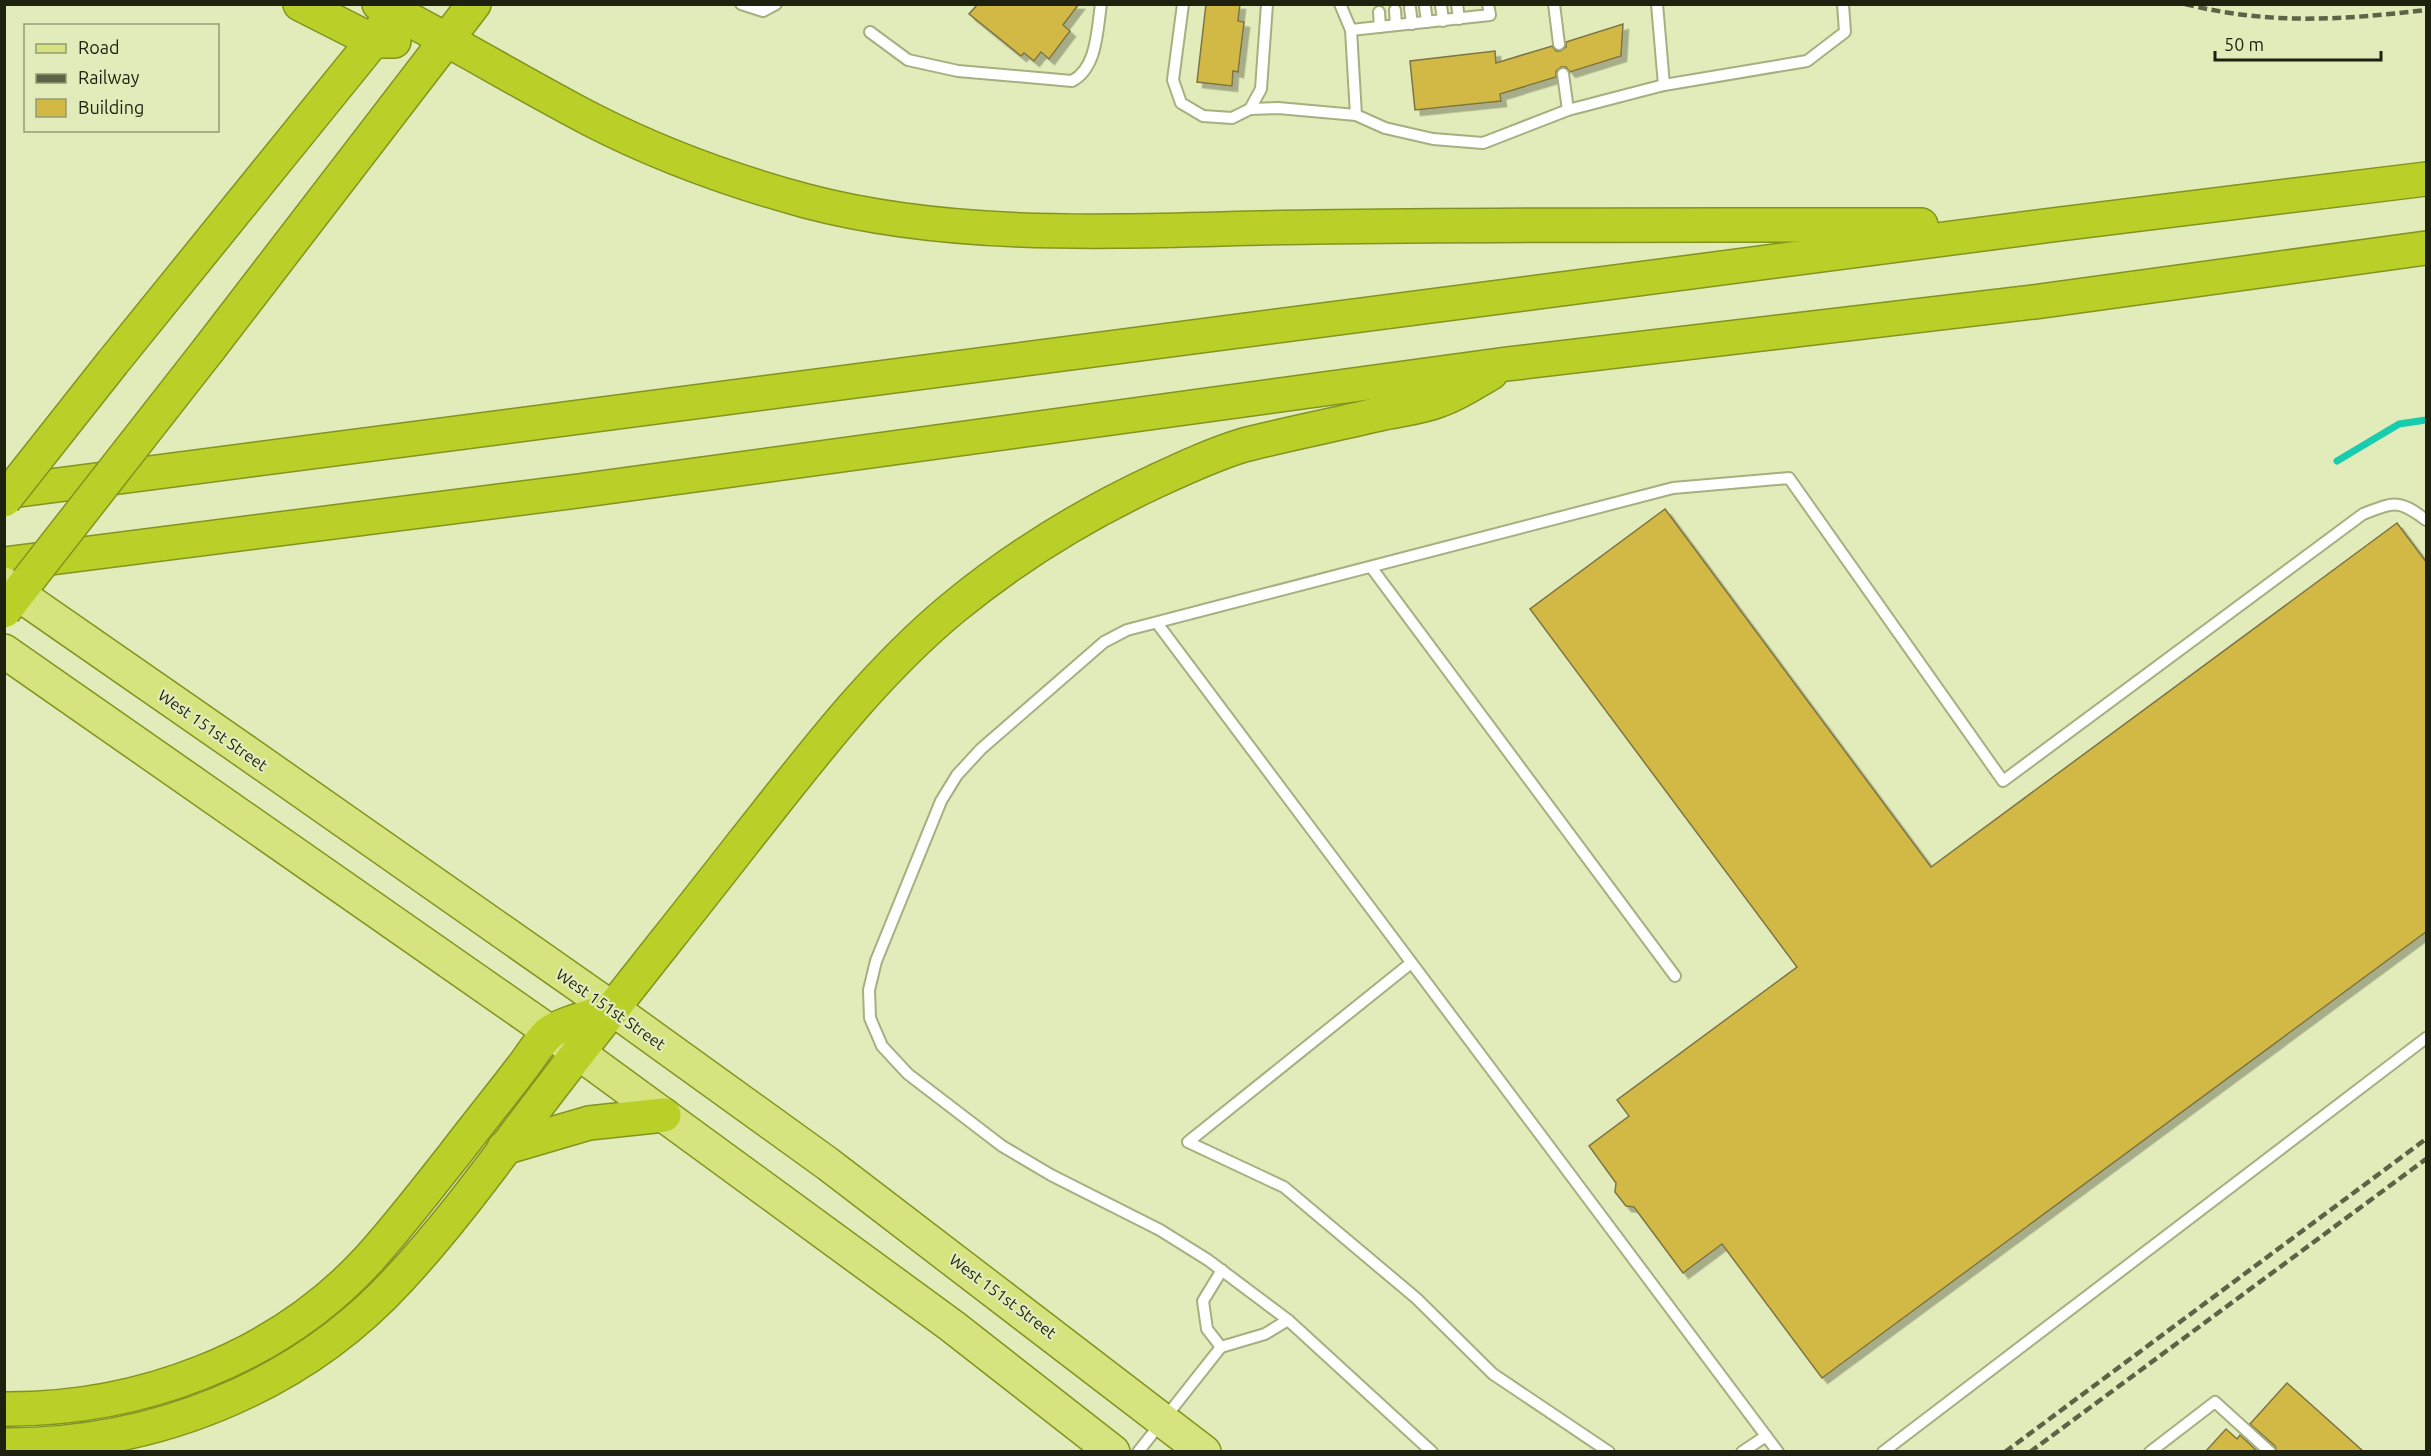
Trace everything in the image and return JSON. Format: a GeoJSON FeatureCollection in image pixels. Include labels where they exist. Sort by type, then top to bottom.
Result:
{"type":"FeatureCollection","features":[{"type":"Feature","properties":{"kind":"highway"},"geometry":{"type":"LineString","coordinates":[[300,4],[373,41],[447,40]]}},
{"type":"Feature","properties":{"kind":"highway"},"geometry":{"type":"LineString","coordinates":[[4,610],[209,349],[474,4]]}},
{"type":"Feature","properties":{"kind":"highway"},"geometry":{"type":"LineString","coordinates":[[4,500],[373,41],[391,7],[593,120],[669,155],[734,180],[831,206],[883,217],[959,227],[1087,230],[1501,224],[2052,225]]}},
{"type":"Feature","properties":{"kind":"highway"},"geometry":{"type":"LineString","coordinates":[[4,492],[2052,225],[2427,179]]}},
{"type":"Feature","properties":{"kind":"highway"},"geometry":{"type":"LineString","coordinates":[[4,564],[578,491],[1506,364],[2034,302],[2427,248]]}},
{"type":"Feature","properties":{"kind":"highway"},"geometry":{"type":"LineString","coordinates":[[4,1445],[70,1443],[112,1437],[189,1416],[226,1401],[298,1363],[333,1339],[396,1283],[431,1243],[811,757],[875,684],[944,616],[1042,542],[1091,514],[1196,463],[1240,447],[1441,400],[1506,364]]}},
{"type":"Feature","properties":{"kind":"highway"},"geometry":{"type":"LineString","coordinates":[[4,1409],[82,1405],[130,1396],[165,1386],[206,1371],[257,1346],[299,1319],[367,1261],[442,1171],[550,1032],[613,1009]]}},
{"type":"Feature","properties":{"kind":"highway"},"geometry":{"type":"LineString","coordinates":[[504,1148],[590,1123],[664,1115]]}},
{"type":"Feature","properties":{"kind":"main road","name":"West 151st Street"},"geometry":{"type":"LineString","coordinates":[[4,584],[613,1009],[894,1213],[1204,1452]]}},
{"type":"Feature","properties":{"kind":"main road"},"geometry":{"type":"LineString","coordinates":[[4,651],[550,1032],[951,1326],[1113,1452]]}},
{"type":"Feature","properties":{"kind":"lane"},"geometry":{"type":"LineString","coordinates":[[741,4],[763,11],[776,4]]}},
{"type":"Feature","properties":{"kind":"lane"},"geometry":{"type":"LineString","coordinates":[[870,32],[908,60],[958,71],[1072,81],[1082,76],[1089,66],[1101,4]]}},
{"type":"Feature","properties":{"kind":"lane"},"geometry":{"type":"LineString","coordinates":[[1183,4],[1173,80],[1181,103],[1203,116],[1232,118],[1250,109],[1278,108],[1356,115],[1384,128],[1414,135],[1433,139],[1483,142],[1568,110],[1664,85],[1807,62],[1845,32],[1843,4]]}},
{"type":"Feature","properties":{"kind":"lane"},"geometry":{"type":"LineString","coordinates":[[1250,109],[1261,89],[1267,4]]}},
{"type":"Feature","properties":{"kind":"lane"},"geometry":{"type":"LineString","coordinates":[[1340,4],[1351,30],[1356,115]]}},
{"type":"Feature","properties":{"kind":"lane"},"geometry":{"type":"LineString","coordinates":[[1456,4],[1459,19]]}},
{"type":"Feature","properties":{"kind":"lane"},"geometry":{"type":"LineString","coordinates":[[1351,30],[1490,15],[1488,4]]}},
{"type":"Feature","properties":{"kind":"lane"},"geometry":{"type":"LineString","coordinates":[[1554,4],[1559,44]]}},
{"type":"Feature","properties":{"kind":"lane"},"geometry":{"type":"LineString","coordinates":[[1657,4],[1664,85]]}},
{"type":"Feature","properties":{"kind":"lane"},"geometry":{"type":"LineString","coordinates":[[1441,5],[1443,21]]}},
{"type":"Feature","properties":{"kind":"lane"},"geometry":{"type":"LineString","coordinates":[[1425,7],[1427,22]]}},
{"type":"Feature","properties":{"kind":"lane"},"geometry":{"type":"LineString","coordinates":[[1410,9],[1412,24]]}},
{"type":"Feature","properties":{"kind":"lane"},"geometry":{"type":"LineString","coordinates":[[1395,10],[1396,25]]}},
{"type":"Feature","properties":{"kind":"lane"},"geometry":{"type":"LineString","coordinates":[[1379,12],[1380,27]]}},
{"type":"Feature","properties":{"kind":"lane"},"geometry":{"type":"LineString","coordinates":[[1563,74],[1568,110]]}},
{"type":"Feature","properties":{"kind":"lane"},"geometry":{"type":"LineString","coordinates":[[1432,1452],[1288,1320],[1222,1270],[1160,1230],[1051,1175],[1002,1146],[908,1074],[882,1046],[870,1018],[869,990],[876,961],[941,801],[957,775],[981,749],[1104,642],[1127,630],[1673,488],[1789,478],[2003,781],[2363,514],[2391,503],[2410,508],[2427,520]]}},
{"type":"Feature","properties":{"kind":"lane"},"geometry":{"type":"LineString","coordinates":[[1371,567],[1675,976]]}},
{"type":"Feature","properties":{"kind":"lane"},"geometry":{"type":"LineString","coordinates":[[1157,623],[1778,1452]]}},
{"type":"Feature","properties":{"kind":"lane"},"geometry":{"type":"LineString","coordinates":[[1411,963],[1188,1142],[1284,1187],[1416,1298],[1492,1374],[1609,1452]]}},
{"type":"Feature","properties":{"kind":"lane"},"geometry":{"type":"LineString","coordinates":[[1883,1452],[2427,1038]]}},
{"type":"Feature","properties":{"kind":"lane"},"geometry":{"type":"LineString","coordinates":[[1221,1347],[1207,1329],[1203,1300],[1222,1270]]}},
{"type":"Feature","properties":{"kind":"lane"},"geometry":{"type":"LineString","coordinates":[[1138,1452],[1221,1347],[1265,1334],[1288,1320]]}},
{"type":"Feature","properties":{"kind":"lane"},"geometry":{"type":"LineString","coordinates":[[2155,1450],[2215,1402],[2270,1452]]}},
{"type":"Feature","properties":{"kind":"lane"},"geometry":{"type":"LineString","coordinates":[[1742,1452],[1766,1436]]}},
{"type":"Feature","properties":{"kind":"building"},"geometry":{"type":"Polygon","coordinates":[[[978,4],[1079,4],[1063,25],[1070,31],[1049,59],[1041,52],[1034,61],[1024,53],[1021,56],[969,14],[978,4]]]}},
{"type":"Feature","properties":{"kind":"building"},"geometry":{"type":"Polygon","coordinates":[[[1206,4],[1240,4],[1238,21],[1244,22],[1238,72],[1233,71],[1232,86],[1197,82],[1206,4]]]}},
{"type":"Feature","properties":{"kind":"building"},"geometry":{"type":"Polygon","coordinates":[[[1623,24],[1621,56],[1570,72],[1566,67],[1561,67],[1556,71],[1556,77],[1500,94],[1501,101],[1415,110],[1410,61],[1495,51],[1496,63],[1552,46],[1556,51],[1560,51],[1566,47],[1566,42],[1623,24]]]}},
{"type":"Feature","properties":{"kind":"building"},"geometry":{"type":"Polygon","coordinates":[[[1665,509],[1931,867],[2397,523],[2427,563],[2427,931],[1822,1378],[1722,1244],[1683,1273],[1634,1207],[1626,1206],[1615,1192],[1616,1183],[1589,1146],[1629,1116],[1617,1100],[1797,967],[1530,609],[1665,509]]]}},
{"type":"Feature","properties":{"kind":"building"},"geometry":{"type":"Polygon","coordinates":[[[2287,1383],[2364,1452],[2277,1452],[2275,1446],[2250,1424],[2287,1383]]]}},
{"type":"Feature","properties":{"kind":"building"},"geometry":{"type":"Polygon","coordinates":[[[2226,1429],[2237,1439],[2240,1435],[2258,1452],[2205,1452],[2226,1429]]]}},
{"type":"Feature","properties":{"kind":"waterway"},"geometry":{"type":"LineString","coordinates":[[2337,461],[2399,424],[2426,420]]}},
{"type":"Feature","properties":{"kind":"railway"},"geometry":{"type":"LineString","coordinates":[[2185,4],[2247,15],[2306,19],[2426,10]]}},
{"type":"Feature","properties":{"kind":"railway"},"geometry":{"type":"LineString","coordinates":[[2005,1452],[2426,1139]]}},
{"type":"Feature","properties":{"kind":"railway"},"geometry":{"type":"LineString","coordinates":[[2030,1452],[2426,1159]]}}]}
